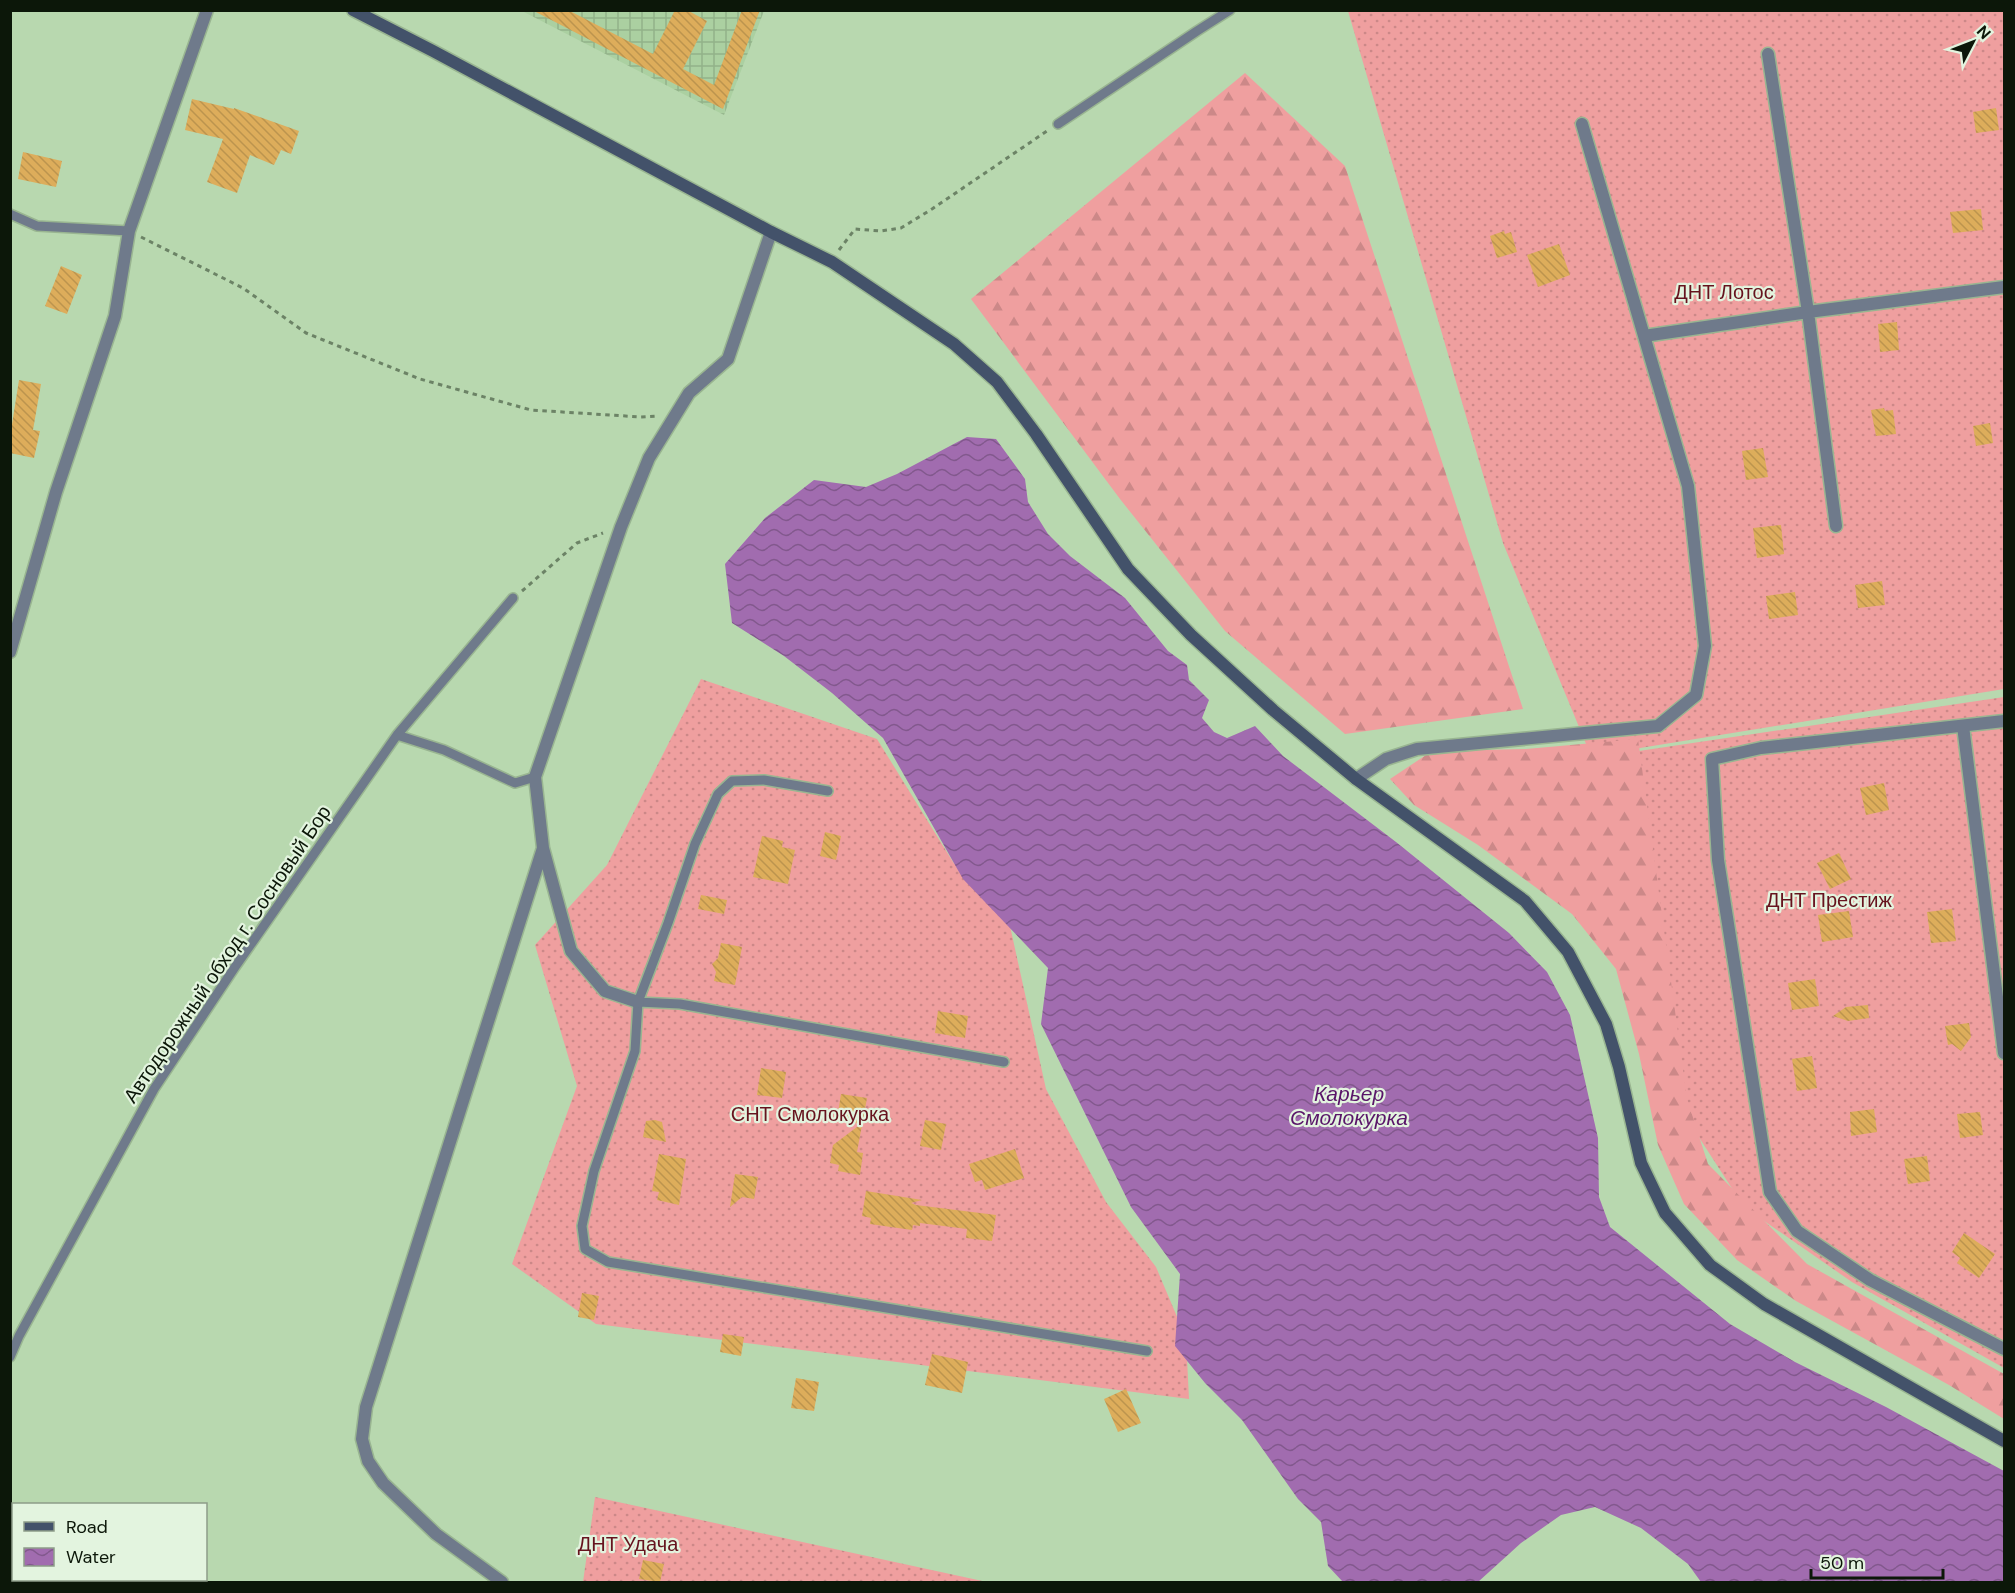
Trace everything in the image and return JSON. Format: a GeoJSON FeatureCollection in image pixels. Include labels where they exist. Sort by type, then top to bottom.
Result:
{"type":"FeatureCollection","features":[{"type":"Feature","properties":{"kind":"street"},"geometry":{"type":"LineString","coordinates":[[10,652],[56,492],[115,316],[129,231],[207,10]]}},
{"type":"Feature","properties":{"kind":"street"},"geometry":{"type":"LineString","coordinates":[[353,10],[771,232],[832,262],[954,344],[997,382],[1036,434],[1128,569],[1199,642],[1273,710],[1356,779],[1525,901],[1568,952],[1606,1024],[1619,1067],[1641,1163],[1665,1213],[1710,1265],[1764,1304],[2004,1441]]}},
{"type":"Feature","properties":{"kind":"street"},"geometry":{"type":"LineString","coordinates":[[1768,54],[1808,312],[1836,526]]}},
{"type":"Feature","properties":{"kind":"street"},"geometry":{"type":"LineString","coordinates":[[1356,779],[1386,759],[1417,750],[1658,726],[1696,695],[1705,646],[1688,486],[1582,124]]}},
{"type":"Feature","properties":{"kind":"street"},"geometry":{"type":"LineString","coordinates":[[638,1002],[605,991],[571,951],[543,848],[535,777],[621,527],[649,458],[689,393],[728,360],[771,232]]}},
{"type":"Feature","properties":{"kind":"street"},"geometry":{"type":"LineString","coordinates":[[1644,336],[2004,287]]}},
{"type":"Feature","properties":{"kind":"street"},"geometry":{"type":"LineString","coordinates":[[2004,721],[1761,748],[1712,759],[1718,860],[1770,1192],[1797,1231],[1870,1280],[2004,1349]]}},
{"type":"Feature","properties":{"kind":"street"},"geometry":{"type":"LineString","coordinates":[[1964,726],[2004,1053]]}},
{"type":"Feature","properties":{"kind":"street"},"geometry":{"type":"LineString","coordinates":[[502,1582],[436,1534],[382,1483],[368,1461],[362,1439],[366,1407],[543,848]]}},
{"type":"Feature","properties":{"kind":"lane"},"geometry":{"type":"LineString","coordinates":[[1058,124],[1230,10]]}},
{"type":"Feature","properties":{"kind":"lane"},"geometry":{"type":"LineString","coordinates":[[10,214],[37,226],[129,231]]}},
{"type":"Feature","properties":{"kind":"lane","name":"Автодорожный обход г. Сосновый Бор"},"geometry":{"type":"LineString","coordinates":[[10,1357],[58,1263],[154,1089],[234,967],[397,735],[513,598]]}},
{"type":"Feature","properties":{"kind":"lane"},"geometry":{"type":"LineString","coordinates":[[397,735],[444,750],[514,783],[535,777]]}},
{"type":"Feature","properties":{"kind":"lane"},"geometry":{"type":"LineString","coordinates":[[828,791],[764,780],[732,781],[718,794],[695,844],[638,1002],[634,1051],[594,1171],[584,1215],[582,1226],[585,1249],[608,1262],[1147,1352]]}},
{"type":"Feature","properties":{"kind":"lane"},"geometry":{"type":"LineString","coordinates":[[638,1002],[680,1004],[1004,1062]]}},
{"type":"Feature","properties":{"kind":"path"},"geometry":{"type":"LineString","coordinates":[[832,262],[855,229],[881,231],[901,228],[1058,124]]}},
{"type":"Feature","properties":{"kind":"path"},"geometry":{"type":"LineString","coordinates":[[129,231],[243,288],[306,333],[420,379],[531,410],[641,417],[675,416]]}},
{"type":"Feature","properties":{"kind":"path"},"geometry":{"type":"LineString","coordinates":[[513,598],[577,543],[621,527]]}},
{"type":"Feature","properties":{"kind":"shaded area"},"geometry":{"type":"Polygon","coordinates":[[[522,11],[764,11],[724,115],[522,11]]]}},
{"type":"Feature","properties":{"kind":"green space","name":"ДНТ Лотос"},"geometry":{"type":"Polygon","coordinates":[[[1348,11],[2004,11],[2004,689],[1591,756],[1503,543],[1348,11]]]}},
{"type":"Feature","properties":{"kind":"green space"},"geometry":{"type":"Polygon","coordinates":[[[1245,73],[1345,166],[1523,709],[1345,734],[1225,631],[1120,499],[971,299],[1245,73]]]}},
{"type":"Feature","properties":{"kind":"green space","name":"СНТ Смолокурка"},"geometry":{"type":"Polygon","coordinates":[[[701,679],[877,739],[953,862],[1010,926],[1046,1089],[1106,1202],[1156,1267],[1186,1338],[1189,1399],[596,1324],[512,1264],[577,1086],[535,945],[607,865],[701,679]]]}},
{"type":"Feature","properties":{"kind":"green space","name":"ДНТ Престиж"},"geometry":{"type":"Polygon","coordinates":[[[2004,697],[2004,1368],[1852,1282],[1744,1207],[1678,1105],[1632,752],[2004,697]]]}},
{"type":"Feature","properties":{"kind":"green space"},"geometry":{"type":"Polygon","coordinates":[[[1638,739],[1687,1099],[1708,1164],[1807,1264],[2004,1374],[2004,1419],[1949,1385],[1796,1301],[1737,1260],[1684,1204],[1658,1145],[1639,1054],[1616,969],[1572,914],[1478,845],[1414,805],[1390,779],[1432,751],[1526,749],[1638,739]]]}},
{"type":"Feature","properties":{"kind":"green space","name":"ДНТ Удача"},"geometry":{"type":"Polygon","coordinates":[[[595,1497],[987,1582],[583,1582],[595,1497]]]}},
{"type":"Feature","properties":{"kind":"water","name":"Карьер Смолокурка"},"geometry":{"type":"Polygon","coordinates":[[[967,437],[996,439],[1025,479],[1028,502],[1048,534],[1070,556],[1125,598],[1168,651],[1187,665],[1189,680],[1209,700],[1202,718],[1214,732],[1227,738],[1255,726],[1283,756],[1396,842],[1509,933],[1547,972],[1570,1015],[1598,1138],[1599,1197],[1610,1227],[1730,1324],[1795,1362],[1886,1407],[2004,1471],[2004,1582],[1701,1582],[1688,1564],[1641,1528],[1595,1507],[1561,1515],[1521,1543],[1478,1582],[1343,1582],[1328,1566],[1321,1522],[1298,1499],[1242,1420],[1205,1383],[1175,1346],[1180,1274],[1131,1207],[1041,1024],[1048,968],[963,879],[883,738],[832,693],[784,656],[732,623],[725,564],[765,518],[814,480],[866,487],[897,474],[967,437]]]}},
{"type":"Feature","properties":{"kind":"building"},"geometry":{"type":"Polygon","coordinates":[[[532,10],[568,10],[653,54],[675,10],[687,10],[707,21],[683,69],[714,85],[742,10],[760,10],[723,109],[532,10]]]}},
{"type":"Feature","properties":{"kind":"building"},"geometry":{"type":"Polygon","coordinates":[[[192,99],[234,108],[299,131],[291,154],[281,150],[274,165],[250,155],[237,193],[207,182],[223,139],[185,130],[192,99]]]}},
{"type":"Feature","properties":{"kind":"building"},"geometry":{"type":"Polygon","coordinates":[[[1996,108],[1999,130],[1976,133],[1973,112],[1996,108]]]}},
{"type":"Feature","properties":{"kind":"building"},"geometry":{"type":"Polygon","coordinates":[[[23,152],[62,161],[56,187],[18,179],[23,152]]]}},
{"type":"Feature","properties":{"kind":"building"},"geometry":{"type":"Polygon","coordinates":[[[1981,209],[1983,230],[1953,233],[1950,212],[1981,209]]]}},
{"type":"Feature","properties":{"kind":"building"},"geometry":{"type":"Polygon","coordinates":[[[1504,231],[1505,234],[1511,232],[1517,252],[1497,258],[1490,236],[1504,231]]]}},
{"type":"Feature","properties":{"kind":"building"},"geometry":{"type":"Polygon","coordinates":[[[1559,244],[1570,275],[1538,287],[1527,255],[1559,244]]]}},
{"type":"Feature","properties":{"kind":"building"},"geometry":{"type":"Polygon","coordinates":[[[61,266],[82,275],[67,314],[45,306],[61,266]]]}},
{"type":"Feature","properties":{"kind":"building"},"geometry":{"type":"Polygon","coordinates":[[[1897,322],[1899,350],[1880,352],[1878,324],[1897,322]]]}},
{"type":"Feature","properties":{"kind":"building"},"geometry":{"type":"Polygon","coordinates":[[[19,380],[41,384],[33,430],[40,431],[34,458],[10,453],[10,437],[19,380]]]}},
{"type":"Feature","properties":{"kind":"building"},"geometry":{"type":"Polygon","coordinates":[[[1884,408],[1885,411],[1893,410],[1896,434],[1876,436],[1871,410],[1884,408]]]}},
{"type":"Feature","properties":{"kind":"building"},"geometry":{"type":"Polygon","coordinates":[[[1990,423],[1993,443],[1976,446],[1973,426],[1990,423]]]}},
{"type":"Feature","properties":{"kind":"building"},"geometry":{"type":"Polygon","coordinates":[[[1763,448],[1768,477],[1746,480],[1742,451],[1763,448]]]}},
{"type":"Feature","properties":{"kind":"building"},"geometry":{"type":"Polygon","coordinates":[[[1781,525],[1784,554],[1757,558],[1753,528],[1781,525]]]}},
{"type":"Feature","properties":{"kind":"building"},"geometry":{"type":"Polygon","coordinates":[[[1882,581],[1885,605],[1858,608],[1855,585],[1882,581]]]}},
{"type":"Feature","properties":{"kind":"building"},"geometry":{"type":"Polygon","coordinates":[[[1795,592],[1798,615],[1769,619],[1766,596],[1795,592]]]}},
{"type":"Feature","properties":{"kind":"building"},"geometry":{"type":"Polygon","coordinates":[[[1884,783],[1889,810],[1866,815],[1860,788],[1884,783]]]}},
{"type":"Feature","properties":{"kind":"building"},"geometry":{"type":"Polygon","coordinates":[[[825,832],[841,836],[836,860],[820,856],[825,832]]]}},
{"type":"Feature","properties":{"kind":"building"},"geometry":{"type":"Polygon","coordinates":[[[762,836],[783,841],[782,847],[795,850],[788,884],[753,877],[762,836]]]}},
{"type":"Feature","properties":{"kind":"building"},"geometry":{"type":"Polygon","coordinates":[[[1839,853],[1851,879],[1830,889],[1817,863],[1839,853]]]}},
{"type":"Feature","properties":{"kind":"building"},"geometry":{"type":"Polygon","coordinates":[[[701,895],[727,900],[724,914],[698,909],[701,895]]]}},
{"type":"Feature","properties":{"kind":"building"},"geometry":{"type":"Polygon","coordinates":[[[1952,909],[1956,941],[1931,943],[1927,912],[1952,909]]]}},
{"type":"Feature","properties":{"kind":"building"},"geometry":{"type":"Polygon","coordinates":[[[1849,911],[1853,937],[1822,942],[1818,915],[1849,911]]]}},
{"type":"Feature","properties":{"kind":"building"},"geometry":{"type":"Polygon","coordinates":[[[721,943],[742,947],[735,985],[714,981],[716,972],[712,964],[718,958],[721,943]]]}},
{"type":"Feature","properties":{"kind":"building"},"geometry":{"type":"Polygon","coordinates":[[[1815,979],[1819,1006],[1792,1010],[1788,983],[1815,979]]]}},
{"type":"Feature","properties":{"kind":"building"},"geometry":{"type":"Polygon","coordinates":[[[1868,1005],[1869,1018],[1848,1021],[1833,1016],[1846,1007],[1868,1005]]]}},
{"type":"Feature","properties":{"kind":"building"},"geometry":{"type":"Polygon","coordinates":[[[938,1011],[968,1016],[965,1038],[935,1033],[938,1011]]]}},
{"type":"Feature","properties":{"kind":"building"},"geometry":{"type":"Polygon","coordinates":[[[1969,1023],[1971,1037],[1961,1051],[1952,1044],[1948,1045],[1945,1026],[1969,1023]]]}},
{"type":"Feature","properties":{"kind":"building"},"geometry":{"type":"Polygon","coordinates":[[[1812,1056],[1817,1088],[1797,1091],[1792,1059],[1812,1056]]]}},
{"type":"Feature","properties":{"kind":"building"},"geometry":{"type":"Polygon","coordinates":[[[761,1068],[786,1072],[782,1098],[757,1095],[761,1068]]]}},
{"type":"Feature","properties":{"kind":"building"},"geometry":{"type":"Polygon","coordinates":[[[841,1094],[867,1098],[857,1152],[863,1153],[860,1175],[838,1171],[839,1165],[830,1163],[833,1145],[861,1124],[837,1119],[841,1094]]]}},
{"type":"Feature","properties":{"kind":"building"},"geometry":{"type":"Polygon","coordinates":[[[1874,1109],[1877,1132],[1851,1136],[1850,1112],[1874,1109]]]}},
{"type":"Feature","properties":{"kind":"building"},"geometry":{"type":"Polygon","coordinates":[[[1980,1112],[1983,1135],[1960,1138],[1957,1114],[1980,1112]]]}},
{"type":"Feature","properties":{"kind":"building"},"geometry":{"type":"Polygon","coordinates":[[[925,1120],[946,1124],[941,1150],[920,1146],[925,1120]]]}},
{"type":"Feature","properties":{"kind":"building"},"geometry":{"type":"Polygon","coordinates":[[[646,1121],[662,1122],[666,1142],[643,1137],[646,1121]]]}},
{"type":"Feature","properties":{"kind":"building"},"geometry":{"type":"Polygon","coordinates":[[[1015,1149],[1024,1178],[985,1190],[982,1180],[975,1182],[969,1164],[1015,1149]]]}},
{"type":"Feature","properties":{"kind":"building"},"geometry":{"type":"Polygon","coordinates":[[[659,1154],[686,1159],[679,1205],[657,1200],[659,1192],[652,1191],[659,1154]]]}},
{"type":"Feature","properties":{"kind":"building"},"geometry":{"type":"Polygon","coordinates":[[[1927,1156],[1930,1181],[1908,1184],[1904,1159],[1927,1156]]]}},
{"type":"Feature","properties":{"kind":"building"},"geometry":{"type":"Polygon","coordinates":[[[735,1174],[758,1177],[754,1199],[742,1197],[730,1207],[735,1174]]]}},
{"type":"Feature","properties":{"kind":"building"},"geometry":{"type":"Polygon","coordinates":[[[866,1191],[922,1200],[911,1203],[916,1205],[996,1215],[992,1241],[966,1238],[967,1229],[920,1223],[920,1226],[913,1225],[912,1230],[870,1224],[871,1218],[862,1216],[866,1191]]]}},
{"type":"Feature","properties":{"kind":"building"},"geometry":{"type":"Polygon","coordinates":[[[1964,1233],[1995,1254],[1979,1278],[1957,1263],[1960,1258],[1952,1252],[1964,1233]]]}},
{"type":"Feature","properties":{"kind":"building"},"geometry":{"type":"Polygon","coordinates":[[[582,1293],[599,1296],[594,1320],[578,1317],[582,1293]]]}},
{"type":"Feature","properties":{"kind":"building"},"geometry":{"type":"Polygon","coordinates":[[[723,1334],[744,1337],[741,1356],[720,1352],[723,1334]]]}},
{"type":"Feature","properties":{"kind":"building"},"geometry":{"type":"Polygon","coordinates":[[[932,1354],[968,1362],[962,1393],[925,1385],[932,1354]]]}},
{"type":"Feature","properties":{"kind":"building"},"geometry":{"type":"Polygon","coordinates":[[[796,1378],[819,1382],[814,1411],[791,1408],[796,1378]]]}},
{"type":"Feature","properties":{"kind":"building"},"geometry":{"type":"Polygon","coordinates":[[[1126,1389],[1141,1423],[1118,1432],[1104,1399],[1126,1389]]]}},
{"type":"Feature","properties":{"kind":"building"},"geometry":{"type":"Polygon","coordinates":[[[643,1560],[664,1564],[660,1582],[639,1579],[643,1560]]]}}]}
